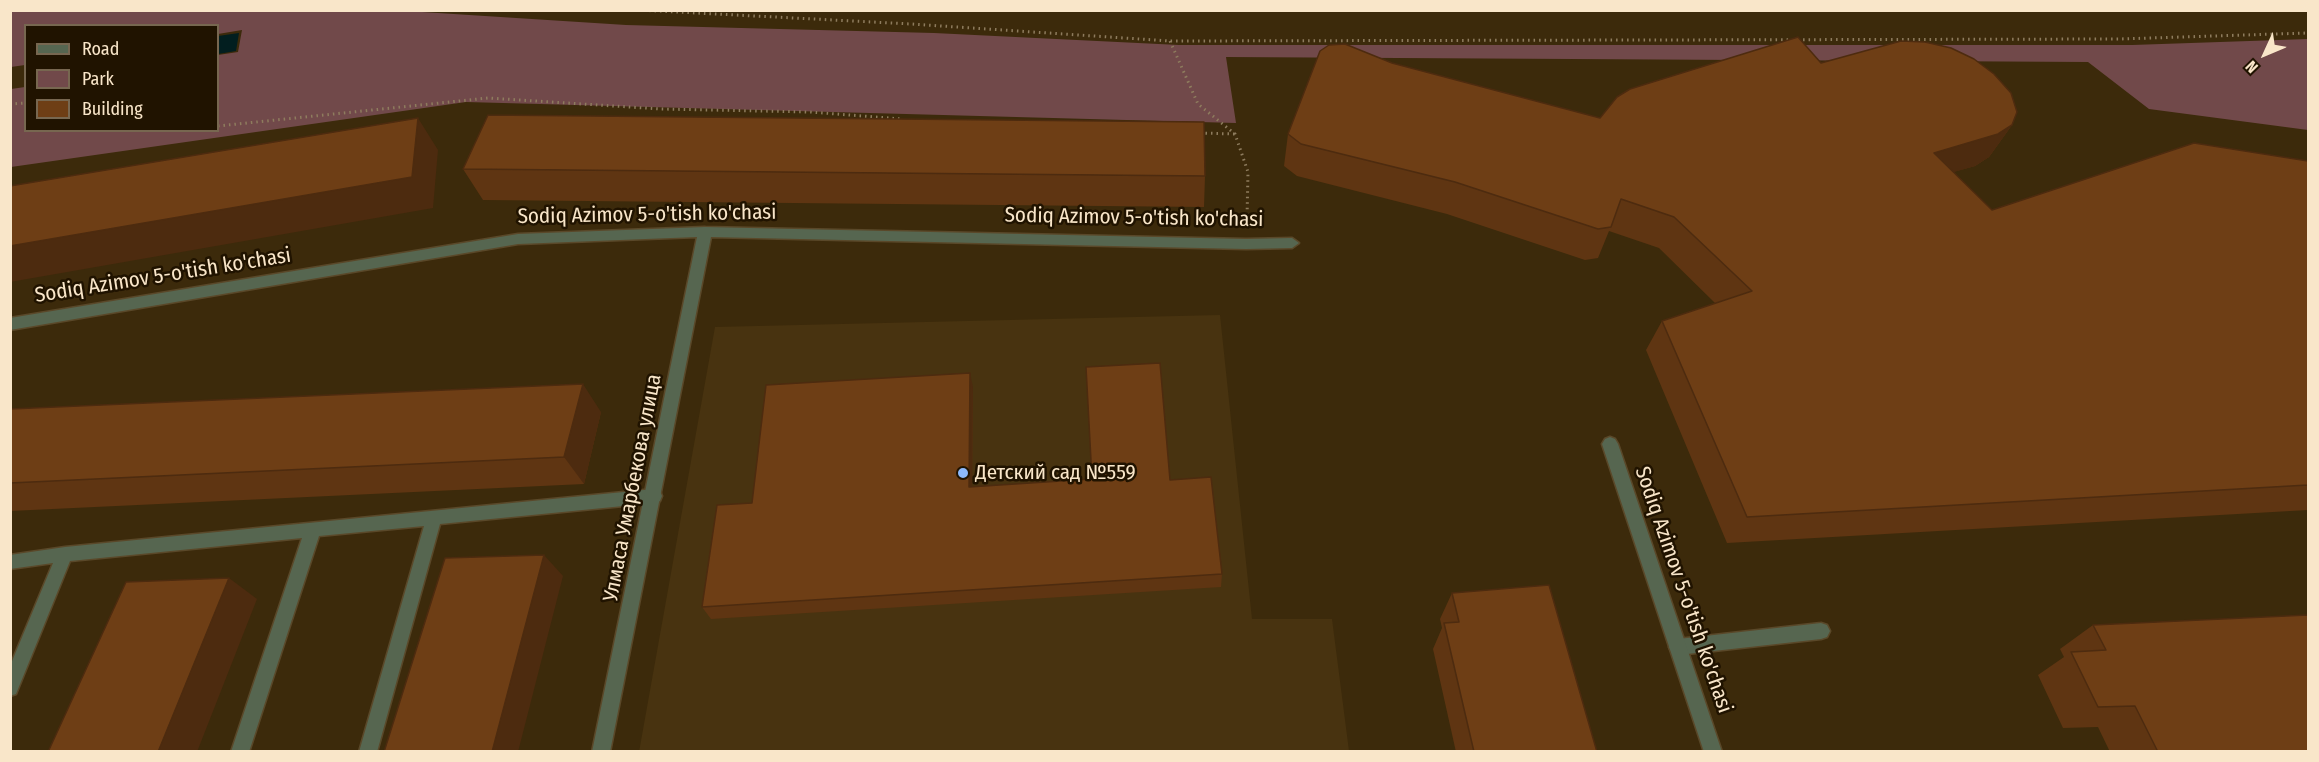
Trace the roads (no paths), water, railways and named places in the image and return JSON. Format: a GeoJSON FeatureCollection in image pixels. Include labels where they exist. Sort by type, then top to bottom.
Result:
{"type":"FeatureCollection","features":[{"type":"Feature","properties":{"kind":"street","name":"Sodiq Azimov 5-o'tish ko'chasi"},"geometry":{"type":"LineString","coordinates":[[10,324],[518,239],[705,232],[1246,244],[1292,243]]}},
{"type":"Feature","properties":{"kind":"street","name":"Улмаса Умарбекова улица"},"geometry":{"type":"LineString","coordinates":[[601,752],[705,232]]}},
{"type":"Feature","properties":{"kind":"street","name":"Sodiq Azimov 5-o'tish ko'chasi"},"geometry":{"type":"LineString","coordinates":[[1610,444],[1713,752]]}},
{"type":"Feature","properties":{"kind":"street"},"geometry":{"type":"LineString","coordinates":[[10,562],[65,554],[654,496]]}},
{"type":"Feature","properties":{"kind":"street"},"geometry":{"type":"LineString","coordinates":[[368,752],[434,518]]}},
{"type":"Feature","properties":{"kind":"street"},"geometry":{"type":"LineString","coordinates":[[240,752],[313,530]]}},
{"type":"Feature","properties":{"kind":"street"},"geometry":{"type":"LineString","coordinates":[[10,688],[65,554]]}},
{"type":"Feature","properties":{"kind":"street"},"geometry":{"type":"LineString","coordinates":[[1678,647],[1821,631]]}},
{"type":"Feature","properties":{"kind":"water"},"geometry":{"type":"Polygon","coordinates":[[[239,33],[236,51],[219,54],[219,36],[239,33]]]}},
{"type":"Feature","properties":{"kind":"place","name":"Детский сад №559"},"geometry":{"type":"Point","coordinates":[963,473]}}]}
